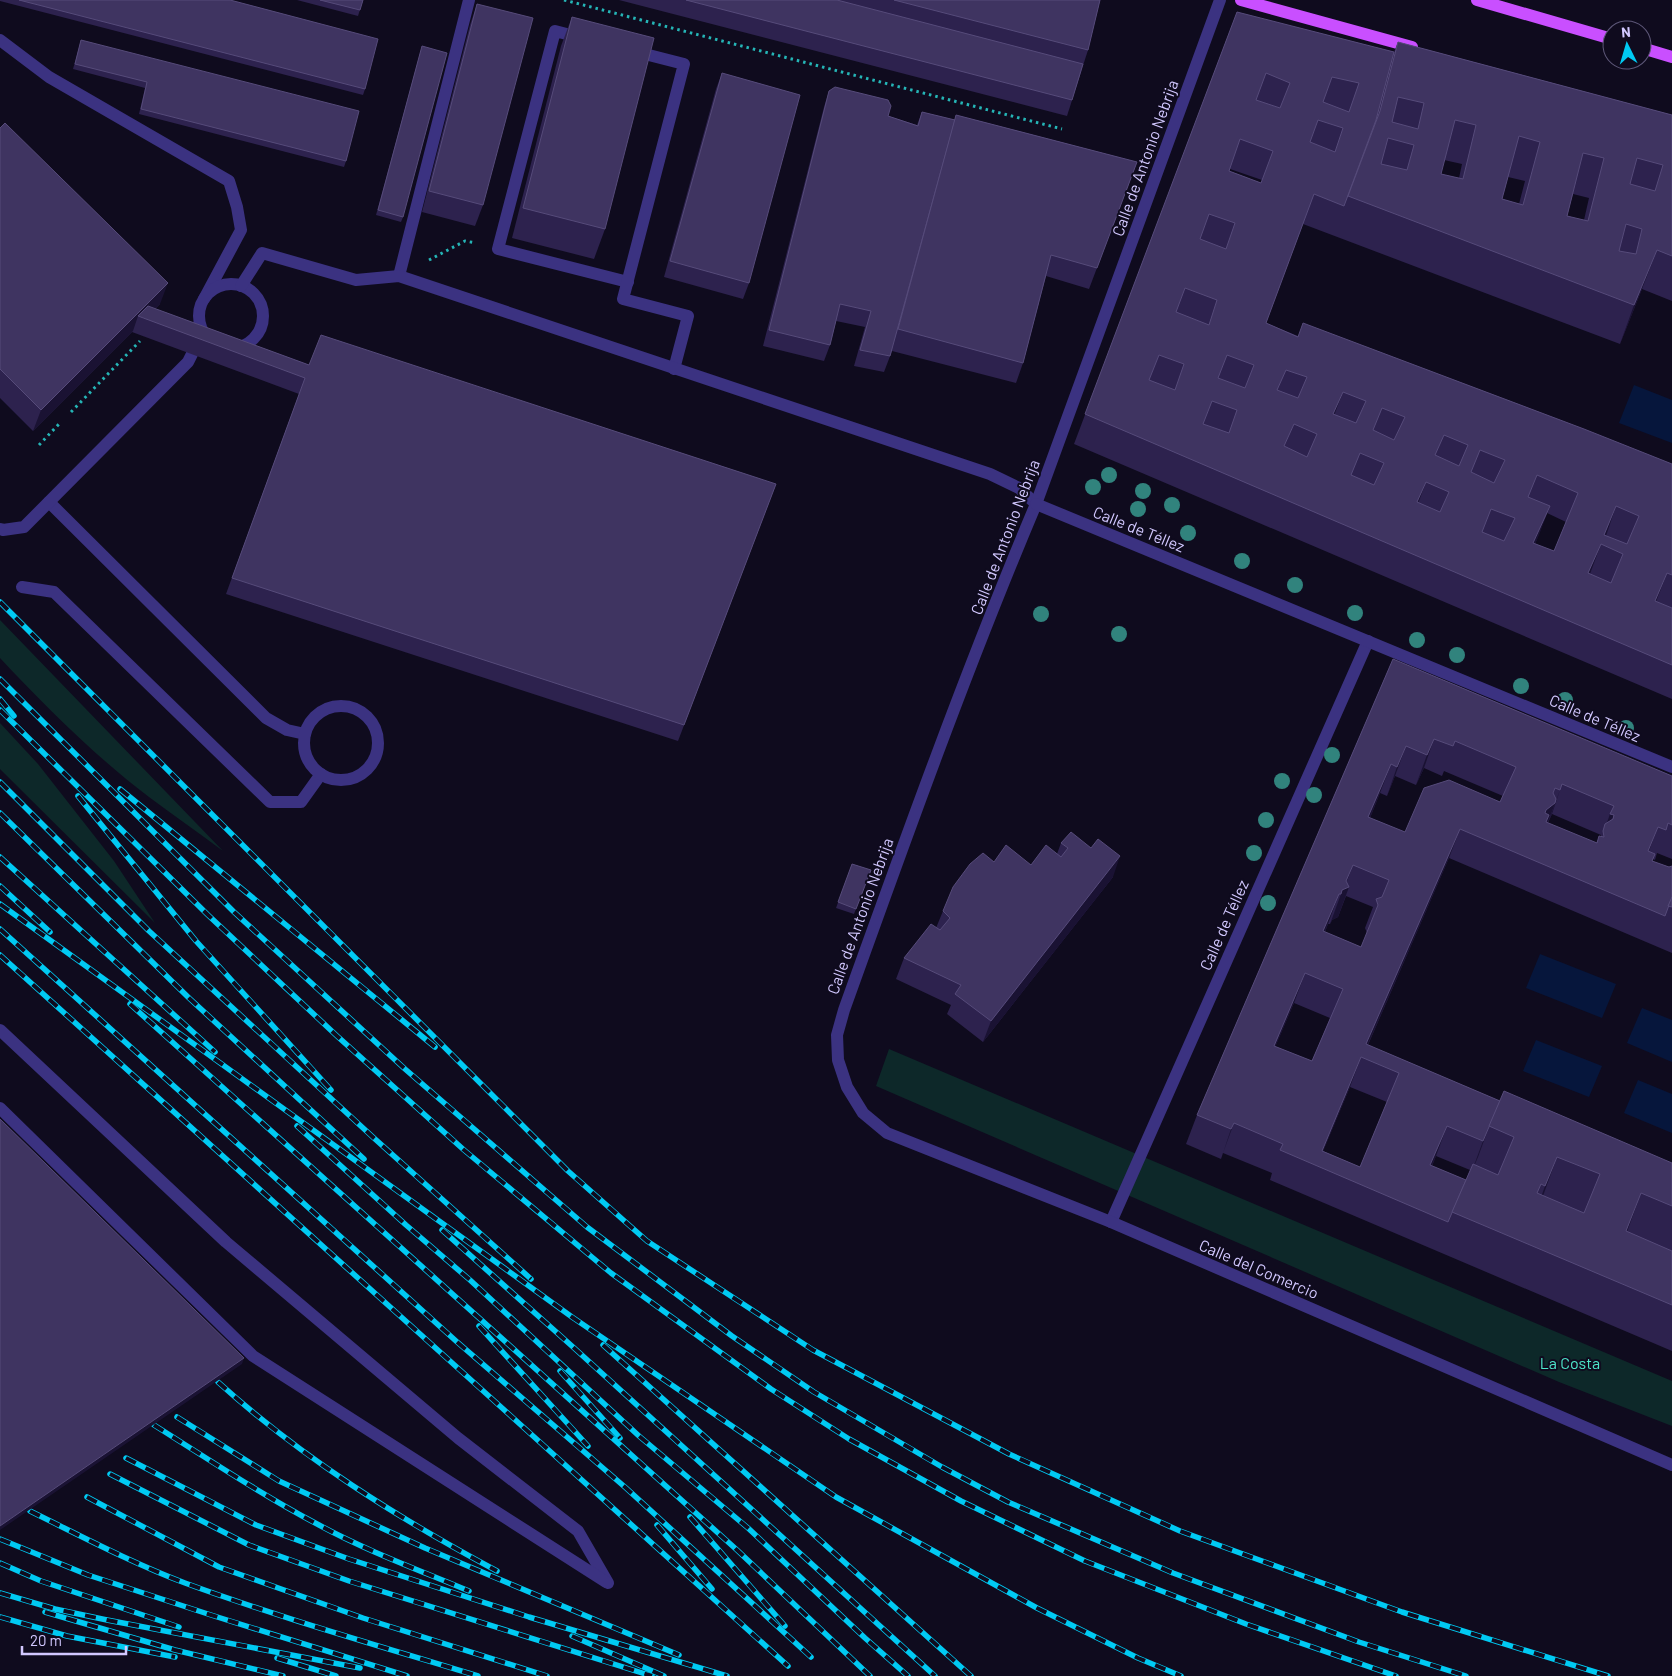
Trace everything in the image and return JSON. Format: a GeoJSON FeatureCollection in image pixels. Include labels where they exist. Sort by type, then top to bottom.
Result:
{"type":"FeatureCollection","features":[{"type":"Feature","properties":{"kind":"main road"},"geometry":{"type":"LineString","coordinates":[[1241,0],[1422,50]]}},
{"type":"Feature","properties":{"kind":"main road"},"geometry":{"type":"LineString","coordinates":[[1479,0],[1602,36]]}},
{"type":"Feature","properties":{"kind":"main road"},"geometry":{"type":"LineString","coordinates":[[1652,51],[1672,57]]}},
{"type":"Feature","properties":{"kind":"street"},"geometry":{"type":"LineString","coordinates":[[241,286],[262,254],[356,280],[399,276],[469,0]]}},
{"type":"Feature","properties":{"kind":"street","name":"Calle de Antonio Nebrija"},"geometry":{"type":"LineString","coordinates":[[847,1087],[838,1060],[837,1034],[844,1010],[906,837],[1009,568],[1036,504],[1220,0]]}},
{"type":"Feature","properties":{"kind":"street"},"geometry":{"type":"LineString","coordinates":[[592,40],[555,31],[498,248],[628,282]]}},
{"type":"Feature","properties":{"kind":"street"},"geometry":{"type":"LineString","coordinates":[[0,40],[49,77],[229,181],[237,207],[241,230],[204,299],[199,314],[200,337],[218,346],[239,348],[257,337],[263,323],[262,307],[258,298],[250,290],[231,284],[220,286],[211,291],[204,299]]}},
{"type":"Feature","properties":{"kind":"street"},"geometry":{"type":"LineString","coordinates":[[619,48],[684,64],[623,299],[688,316],[674,369]]}},
{"type":"Feature","properties":{"kind":"street","name":"Calle de Téllez"},"geometry":{"type":"LineString","coordinates":[[399,276],[990,474],[1019,488],[1036,504],[1672,767]]}},
{"type":"Feature","properties":{"kind":"street"},"geometry":{"type":"LineString","coordinates":[[0,529],[24,527],[188,362],[192,354]]}},
{"type":"Feature","properties":{"kind":"street"},"geometry":{"type":"LineString","coordinates":[[49,502],[266,718],[287,730],[305,734]]}},
{"type":"Feature","properties":{"kind":"street"},"geometry":{"type":"LineString","coordinates":[[22,587],[54,592],[270,802],[301,802],[321,774]]}},
{"type":"Feature","properties":{"kind":"street","name":"Calle de Téllez"},"geometry":{"type":"LineString","coordinates":[[1110,1222],[1368,641]]}},
{"type":"Feature","properties":{"kind":"street"},"geometry":{"type":"LineString","coordinates":[[335,707],[346,707],[365,715],[372,724],[376,732],[377,752],[373,763],[365,772],[343,780],[332,779],[314,769],[305,753],[305,734],[309,724],[325,710],[335,707]]}},
{"type":"Feature","properties":{"kind":"street"},"geometry":{"type":"LineString","coordinates":[[0,1030],[226,1242],[458,1438],[578,1531],[608,1583],[253,1356],[0,1108]]}},
{"type":"Feature","properties":{"kind":"street","name":"Calle del Comercio"},"geometry":{"type":"LineString","coordinates":[[847,1087],[863,1113],[887,1132],[1110,1222],[1672,1465]]}},
{"type":"Feature","properties":{"kind":"path"},"geometry":{"type":"LineString","coordinates":[[564,0],[1062,129]]}},
{"type":"Feature","properties":{"kind":"path"},"geometry":{"type":"LineString","coordinates":[[399,276],[465,241],[498,248]]}},
{"type":"Feature","properties":{"kind":"path"},"geometry":{"type":"LineString","coordinates":[[71,412],[140,341]]}},
{"type":"Feature","properties":{"kind":"path"},"geometry":{"type":"LineString","coordinates":[[39,445],[59,424]]}},
{"type":"Feature","properties":{"kind":"green space"},"geometry":{"type":"Polygon","coordinates":[[[0,620],[223,851],[109,765],[53,713],[17,676],[0,658],[0,620]]]}},
{"type":"Feature","properties":{"kind":"green space"},"geometry":{"type":"Polygon","coordinates":[[[0,723],[38,764],[114,861],[155,923],[0,769],[0,723]]]}},
{"type":"Feature","properties":{"kind":"green space","name":"La Costa"},"geometry":{"type":"Polygon","coordinates":[[[889,1049],[1672,1381],[1672,1426],[1559,1382],[876,1086],[889,1049]]]}},
{"type":"Feature","properties":{"kind":"water"},"geometry":{"type":"Polygon","coordinates":[[[1634,385],[1672,400],[1672,443],[1619,423],[1634,385]]]}},
{"type":"Feature","properties":{"kind":"water"},"geometry":{"type":"Polygon","coordinates":[[[1540,954],[1616,984],[1602,1018],[1526,988],[1540,954]]]}},
{"type":"Feature","properties":{"kind":"water"},"geometry":{"type":"Polygon","coordinates":[[[1642,1008],[1672,1020],[1672,1062],[1627,1043],[1642,1008]]]}},
{"type":"Feature","properties":{"kind":"water"},"geometry":{"type":"Polygon","coordinates":[[[1536,1040],[1602,1066],[1589,1097],[1523,1071],[1536,1040]]]}},
{"type":"Feature","properties":{"kind":"water"},"geometry":{"type":"Polygon","coordinates":[[[1638,1080],[1672,1094],[1672,1133],[1624,1113],[1638,1080]]]}},
{"type":"Feature","properties":{"kind":"building"},"geometry":{"type":"Polygon","coordinates":[[[19,0],[230,0],[378,39],[365,89],[19,0]]]}},
{"type":"Feature","properties":{"kind":"building"},"geometry":{"type":"Polygon","coordinates":[[[320,0],[363,0],[360,10],[320,0]]]}},
{"type":"Feature","properties":{"kind":"building"},"geometry":{"type":"Polygon","coordinates":[[[686,0],[837,0],[1083,64],[1072,100],[686,0]]]}},
{"type":"Feature","properties":{"kind":"building"},"geometry":{"type":"Polygon","coordinates":[[[894,0],[1100,0],[1088,50],[894,0]]]}},
{"type":"Feature","properties":{"kind":"building"},"geometry":{"type":"Polygon","coordinates":[[[477,4],[533,18],[483,205],[429,191],[477,4]]]}},
{"type":"Feature","properties":{"kind":"building"},"geometry":{"type":"Polygon","coordinates":[[[1237,12],[1394,52],[1376,120],[1344,206],[1314,194],[1266,323],[1298,337],[1303,323],[1672,464],[1672,575],[1667,573],[1655,601],[1672,608],[1672,665],[1085,414],[1237,12]],[[1266,73],[1256,100],[1280,108],[1290,83],[1266,73]],[[1332,77],[1323,102],[1349,112],[1359,83],[1332,77]],[[1318,120],[1310,142],[1335,152],[1343,128],[1318,120]],[[1240,139],[1229,171],[1261,183],[1273,151],[1240,139]],[[1209,214],[1200,239],[1226,249],[1235,223],[1209,214]],[[1185,288],[1176,312],[1209,325],[1217,300],[1185,288]],[[1159,355],[1149,380],[1175,390],[1184,364],[1159,355]],[[1227,355],[1218,378],[1245,388],[1254,365],[1227,355]],[[1286,370],[1277,390],[1298,398],[1307,377],[1286,370]],[[1343,392],[1333,414],[1356,423],[1366,401],[1343,392]],[[1212,401],[1203,424],[1229,433],[1237,410],[1212,401]],[[1382,408],[1373,430],[1394,440],[1405,417],[1382,408]],[[1294,424],[1284,446],[1307,457],[1317,434],[1294,424]],[[1444,435],[1435,455],[1459,466],[1468,445],[1444,435]],[[1480,450],[1471,472],[1494,483],[1505,460],[1480,450]],[[1360,453],[1351,475],[1374,485],[1384,463],[1360,453]],[[1537,475],[1528,497],[1550,506],[1533,543],[1554,551],[1578,493],[1537,475]],[[1426,482],[1417,502],[1440,512],[1449,492],[1426,482]],[[1616,506],[1604,535],[1627,544],[1639,516],[1616,506]],[[1491,509],[1482,532],[1504,541],[1515,518],[1491,509]],[[1601,544],[1588,573],[1611,583],[1623,554],[1601,544]]]}},
{"type":"Feature","properties":{"kind":"building"},"geometry":{"type":"Polygon","coordinates":[[[572,17],[654,38],[605,229],[523,208],[572,17]]]}},
{"type":"Feature","properties":{"kind":"building"},"geometry":{"type":"Polygon","coordinates":[[[81,40],[359,111],[346,161],[141,109],[147,82],[75,64],[81,40]]]}},
{"type":"Feature","properties":{"kind":"building"},"geometry":{"type":"Polygon","coordinates":[[[1398,42],[1672,115],[1672,256],[1657,250],[1634,305],[1348,196],[1380,111],[1398,42]],[[1398,97],[1392,122],[1418,129],[1424,103],[1398,97]],[[1455,120],[1441,174],[1463,179],[1476,125],[1455,120]],[[1519,136],[1502,199],[1523,205],[1540,142],[1519,136]],[[1388,138],[1381,164],[1407,170],[1414,145],[1388,138]],[[1583,153],[1567,216],[1588,221],[1604,158],[1583,153]],[[1637,158],[1630,184],[1655,191],[1663,165],[1637,158]],[[1626,224],[1619,251],[1636,254],[1642,229],[1626,224]]]}},
{"type":"Feature","properties":{"kind":"building"},"geometry":{"type":"Polygon","coordinates":[[[422,46],[447,53],[403,217],[378,210],[422,46]]]}},
{"type":"Feature","properties":{"kind":"building"},"geometry":{"type":"Polygon","coordinates":[[[722,73],[800,95],[749,283],[670,261],[722,73]]]}},
{"type":"Feature","properties":{"kind":"building"},"geometry":{"type":"Polygon","coordinates":[[[835,87],[888,100],[891,106],[888,116],[918,126],[922,112],[955,120],[890,356],[860,350],[871,311],[840,304],[830,345],[769,330],[829,91],[835,87]]]}},
{"type":"Feature","properties":{"kind":"building"},"geometry":{"type":"Polygon","coordinates":[[[956,115],[1137,162],[1097,268],[1051,255],[1023,363],[898,329],[956,115]]]}},
{"type":"Feature","properties":{"kind":"building"},"geometry":{"type":"Polygon","coordinates":[[[5,123],[168,283],[41,410],[0,369],[0,128],[5,123]]]}},
{"type":"Feature","properties":{"kind":"building"},"geometry":{"type":"Polygon","coordinates":[[[148,306],[309,365],[321,335],[776,484],[684,725],[232,578],[305,378],[138,316],[148,306]]]}},
{"type":"Feature","properties":{"kind":"building"},"geometry":{"type":"Polygon","coordinates":[[[1393,659],[1672,776],[1672,825],[1668,823],[1666,830],[1658,827],[1648,851],[1655,854],[1652,861],[1669,867],[1672,866],[1672,897],[1665,916],[1460,829],[1366,1044],[1500,1101],[1483,1141],[1447,1126],[1430,1165],[1466,1180],[1448,1222],[1280,1150],[1283,1144],[1234,1123],[1231,1129],[1197,1115],[1393,659]],[[1434,739],[1427,755],[1406,746],[1397,767],[1391,764],[1368,817],[1405,832],[1424,788],[1449,780],[1500,802],[1516,767],[1455,741],[1453,746],[1434,739]],[[1562,784],[1560,790],[1555,788],[1553,793],[1556,799],[1555,803],[1546,810],[1545,813],[1549,815],[1546,822],[1597,843],[1599,836],[1604,837],[1605,824],[1613,819],[1614,815],[1610,814],[1614,806],[1562,784]],[[1353,865],[1346,881],[1349,887],[1342,890],[1341,894],[1339,894],[1323,931],[1361,947],[1378,905],[1376,899],[1382,897],[1389,880],[1353,865]],[[1305,973],[1274,1046],[1312,1061],[1343,989],[1305,973]],[[1361,1057],[1322,1151],[1360,1167],[1399,1073],[1361,1057]]]}},
{"type":"Feature","properties":{"kind":"building"},"geometry":{"type":"Polygon","coordinates":[[[1071,832],[1091,848],[1098,839],[1120,856],[991,1021],[955,994],[961,985],[904,958],[931,924],[940,930],[950,918],[943,911],[953,887],[970,864],[983,853],[994,862],[1006,845],[1031,865],[1046,845],[1061,857],[1068,848],[1061,843],[1071,832]]]}},
{"type":"Feature","properties":{"kind":"building"},"geometry":{"type":"Polygon","coordinates":[[[852,864],[871,870],[856,909],[838,902],[852,864]]]}},
{"type":"Feature","properties":{"kind":"building"},"geometry":{"type":"Polygon","coordinates":[[[1672,897],[1672,907],[1668,906],[1672,897]]]}},
{"type":"Feature","properties":{"kind":"building"},"geometry":{"type":"Polygon","coordinates":[[[1504,1091],[1672,1163],[1672,1206],[1641,1193],[1626,1231],[1672,1251],[1672,1305],[1452,1212],[1473,1164],[1498,1175],[1514,1137],[1489,1126],[1504,1091]],[[1557,1157],[1545,1186],[1541,1184],[1537,1193],[1584,1213],[1600,1174],[1557,1157]]]}},
{"type":"Feature","properties":{"kind":"building"},"geometry":{"type":"Polygon","coordinates":[[[0,1119],[244,1358],[0,1526],[0,1119]]]}},
{"type":"Feature","properties":{"kind":"railway"},"geometry":{"type":"LineString","coordinates":[[0,602],[568,1171],[647,1241],[813,1350],[1009,1454],[1180,1531],[1402,1612],[1608,1676]]}},
{"type":"Feature","properties":{"kind":"railway"},"geometry":{"type":"LineString","coordinates":[[0,679],[234,912],[405,1069],[587,1227],[732,1336],[814,1392],[942,1467],[1008,1502],[1173,1573],[1359,1642],[1466,1676]]}},
{"type":"Feature","properties":{"kind":"railway"},"geometry":{"type":"LineString","coordinates":[[0,699],[14,716]]}},
{"type":"Feature","properties":{"kind":"railway"},"geometry":{"type":"LineString","coordinates":[[0,710],[208,915],[337,1036],[464,1150],[611,1273],[771,1389],[849,1439],[961,1501],[1085,1561],[1246,1624],[1396,1676]]}},
{"type":"Feature","properties":{"kind":"railway"},"geometry":{"type":"LineString","coordinates":[[0,782],[149,931],[375,1139],[531,1279]]}},
{"type":"Feature","properties":{"kind":"railway"},"geometry":{"type":"LineString","coordinates":[[120,789],[435,1047]]}},
{"type":"Feature","properties":{"kind":"railway"},"geometry":{"type":"LineString","coordinates":[[78,796],[196,941],[331,1090]]}},
{"type":"Feature","properties":{"kind":"railway"},"geometry":{"type":"LineString","coordinates":[[0,813],[189,998],[364,1159]]}},
{"type":"Feature","properties":{"kind":"railway"},"geometry":{"type":"LineString","coordinates":[[0,857],[215,1052]]}},
{"type":"Feature","properties":{"kind":"railway"},"geometry":{"type":"LineString","coordinates":[[0,886],[50,932]]}},
{"type":"Feature","properties":{"kind":"railway"},"geometry":{"type":"LineString","coordinates":[[0,904],[572,1317],[836,1497],[1037,1608],[1138,1658],[1181,1676]]}},
{"type":"Feature","properties":{"kind":"railway"},"geometry":{"type":"LineString","coordinates":[[0,929],[456,1341],[626,1488],[811,1657]]}},
{"type":"Feature","properties":{"kind":"railway"},"geometry":{"type":"LineString","coordinates":[[0,955],[788,1666]]}},
{"type":"Feature","properties":{"kind":"railway"},"geometry":{"type":"LineString","coordinates":[[130,1004],[737,1550],[870,1676]]}},
{"type":"Feature","properties":{"kind":"railway"},"geometry":{"type":"LineString","coordinates":[[297,1126],[470,1280],[639,1436],[748,1528],[908,1676]]}},
{"type":"Feature","properties":{"kind":"railway"},"geometry":{"type":"LineString","coordinates":[[442,1230],[935,1676]]}},
{"type":"Feature","properties":{"kind":"railway"},"geometry":{"type":"LineString","coordinates":[[479,1326],[588,1446]]}},
{"type":"Feature","properties":{"kind":"railway"},"geometry":{"type":"LineString","coordinates":[[603,1345],[971,1676]]}},
{"type":"Feature","properties":{"kind":"railway"},"geometry":{"type":"LineString","coordinates":[[560,1371],[620,1438]]}},
{"type":"Feature","properties":{"kind":"railway"},"geometry":{"type":"LineString","coordinates":[[218,1382],[283,1436],[352,1485],[423,1530],[497,1571]]}},
{"type":"Feature","properties":{"kind":"railway"},"geometry":{"type":"LineString","coordinates":[[177,1417],[279,1481],[425,1548],[679,1655]]}},
{"type":"Feature","properties":{"kind":"railway"},"geometry":{"type":"LineString","coordinates":[[154,1425],[256,1489],[319,1525],[374,1552],[469,1591]]}},
{"type":"Feature","properties":{"kind":"railway"},"geometry":{"type":"LineString","coordinates":[[126,1458],[256,1525],[349,1559],[529,1617],[727,1676]]}},
{"type":"Feature","properties":{"kind":"railway"},"geometry":{"type":"LineString","coordinates":[[110,1474],[249,1545],[349,1581],[652,1676]]}},
{"type":"Feature","properties":{"kind":"railway"},"geometry":{"type":"LineString","coordinates":[[87,1497],[219,1567],[363,1618],[547,1676]]}},
{"type":"Feature","properties":{"kind":"railway"},"geometry":{"type":"LineString","coordinates":[[30,1511],[126,1558],[185,1583],[294,1620],[478,1676]]}},
{"type":"Feature","properties":{"kind":"railway"},"geometry":{"type":"LineString","coordinates":[[690,1517],[785,1626]]}},
{"type":"Feature","properties":{"kind":"railway"},"geometry":{"type":"LineString","coordinates":[[657,1525],[712,1589]]}},
{"type":"Feature","properties":{"kind":"railway"},"geometry":{"type":"LineString","coordinates":[[0,1539],[88,1575],[407,1676]]}},
{"type":"Feature","properties":{"kind":"railway"},"geometry":{"type":"LineString","coordinates":[[0,1563],[41,1581],[179,1627]]}},
{"type":"Feature","properties":{"kind":"railway"},"geometry":{"type":"LineString","coordinates":[[0,1593],[55,1609],[107,1620],[360,1668]]}},
{"type":"Feature","properties":{"kind":"railway"},"geometry":{"type":"LineString","coordinates":[[45,1612],[175,1650],[283,1676]]}},
{"type":"Feature","properties":{"kind":"railway"},"geometry":{"type":"LineString","coordinates":[[0,1617],[67,1636],[175,1657]]}},
{"type":"Feature","properties":{"kind":"railway"},"geometry":{"type":"LineString","coordinates":[[572,1636],[664,1676]]}},
{"type":"Feature","properties":{"kind":"railway"},"geometry":{"type":"LineString","coordinates":[[277,1658],[336,1676]]}}]}
